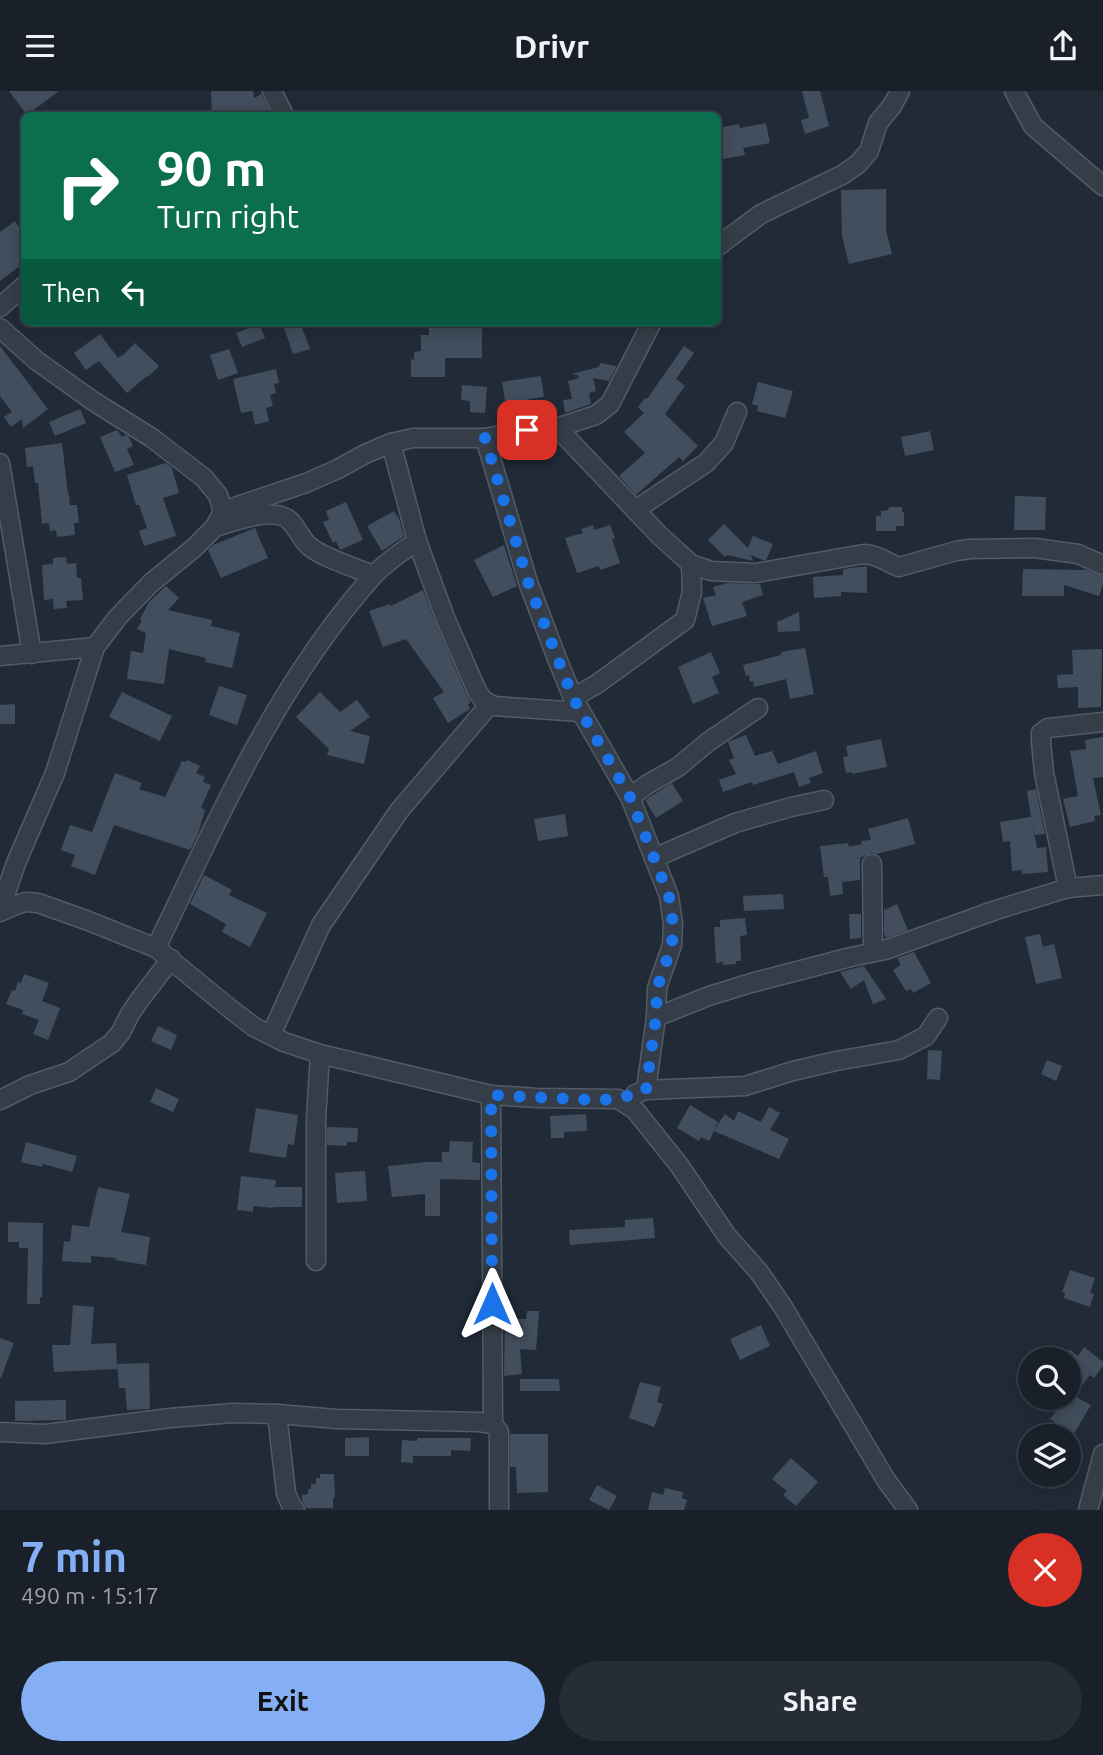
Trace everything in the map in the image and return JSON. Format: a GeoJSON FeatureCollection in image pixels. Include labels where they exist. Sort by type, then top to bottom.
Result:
{"type":"FeatureCollection","features":[{"type":"Feature","properties":{"kind":"street"},"geometry":{"type":"LineString","coordinates":[[272,91],[282,112]]}},
{"type":"Feature","properties":{"kind":"street"},"geometry":{"type":"LineString","coordinates":[[721,244],[761,214],[859,164],[869,151],[878,123],[901,91]]}},
{"type":"Feature","properties":{"kind":"street"},"geometry":{"type":"LineString","coordinates":[[1014,91],[1033,126],[1103,186]]}},
{"type":"Feature","properties":{"kind":"street"},"geometry":{"type":"LineString","coordinates":[[0,307],[21,289]]}},
{"type":"Feature","properties":{"kind":"street"},"geometry":{"type":"LineString","coordinates":[[0,911],[16,863],[55,773],[95,647],[118,617],[150,583],[194,548],[219,519],[338,469],[391,443],[413,438],[485,438],[548,426],[556,428],[597,415],[610,404],[650,326]]}},
{"type":"Feature","properties":{"kind":"street"},"geometry":{"type":"LineString","coordinates":[[0,328],[37,361],[152,438],[204,478],[218,495],[219,519]]}},
{"type":"Feature","properties":{"kind":"street"},"geometry":{"type":"LineString","coordinates":[[635,510],[706,463],[724,443],[737,412]]}},
{"type":"Feature","properties":{"kind":"street"},"geometry":{"type":"LineString","coordinates":[[556,428],[659,535],[691,564],[711,571],[756,573],[864,554],[874,555],[899,567],[970,549],[1035,548],[1078,554],[1103,565]]}},
{"type":"Feature","properties":{"kind":"street"},"geometry":{"type":"LineString","coordinates":[[485,438],[528,582],[577,705],[630,797],[669,896],[673,924],[672,945],[657,988],[656,1017],[646,1090]]}},
{"type":"Feature","properties":{"kind":"street"},"geometry":{"type":"LineString","coordinates":[[391,443],[417,541],[446,620],[477,691],[484,701],[494,706],[511,709],[577,705],[597,684],[685,620],[692,592],[691,564]]}},
{"type":"Feature","properties":{"kind":"street"},"geometry":{"type":"LineString","coordinates":[[0,463],[32,654]]}},
{"type":"Feature","properties":{"kind":"street"},"geometry":{"type":"LineString","coordinates":[[219,519],[276,514],[289,520],[310,546],[322,554],[373,575]]}},
{"type":"Feature","properties":{"kind":"street"},"geometry":{"type":"LineString","coordinates":[[156,948],[266,726],[304,666],[373,575],[417,541]]}},
{"type":"Feature","properties":{"kind":"street"},"geometry":{"type":"LineString","coordinates":[[0,656],[95,647]]}},
{"type":"Feature","properties":{"kind":"street"},"geometry":{"type":"LineString","coordinates":[[271,1035],[321,925],[399,811],[490,704]]}},
{"type":"Feature","properties":{"kind":"street"},"geometry":{"type":"LineString","coordinates":[[630,797],[648,783],[678,767],[708,742],[758,708]]}},
{"type":"Feature","properties":{"kind":"street"},"geometry":{"type":"LineString","coordinates":[[1068,888],[1044,773],[1041,733],[1048,728],[1103,722]]}},
{"type":"Feature","properties":{"kind":"street"},"geometry":{"type":"LineString","coordinates":[[654,859],[735,823],[824,800]]}},
{"type":"Feature","properties":{"kind":"street"},"geometry":{"type":"LineString","coordinates":[[872,865],[873,953]]}},
{"type":"Feature","properties":{"kind":"street"},"geometry":{"type":"LineString","coordinates":[[656,1017],[751,983],[885,950],[996,910],[1068,888],[1103,885]]}},
{"type":"Feature","properties":{"kind":"street"},"geometry":{"type":"LineString","coordinates":[[0,911],[26,902],[38,903],[156,948],[254,1027],[284,1042],[320,1054],[491,1095],[618,1099],[646,1090],[745,1086],[825,1063],[899,1050],[926,1036],[938,1018]]}},
{"type":"Feature","properties":{"kind":"street"},"geometry":{"type":"LineString","coordinates":[[0,1100],[69,1072],[112,1043],[121,1033],[141,998],[171,959]]}},
{"type":"Feature","properties":{"kind":"street"},"geometry":{"type":"LineString","coordinates":[[316,1261],[316,1119],[320,1054]]}},
{"type":"Feature","properties":{"kind":"street"},"geometry":{"type":"LineString","coordinates":[[491,1095],[493,1424],[499,1432],[499,1510]]}},
{"type":"Feature","properties":{"kind":"street"},"geometry":{"type":"LineString","coordinates":[[618,1099],[635,1110],[679,1165],[727,1236],[759,1272],[783,1307],[886,1480],[908,1510]]}},
{"type":"Feature","properties":{"kind":"street"},"geometry":{"type":"LineString","coordinates":[[0,1432],[45,1434],[170,1417],[233,1413],[493,1424]]}},
{"type":"Feature","properties":{"kind":"street"},"geometry":{"type":"LineString","coordinates":[[277,1414],[286,1493],[295,1510]]}},
{"type":"Feature","properties":{"kind":"street"},"geometry":{"type":"LineString","coordinates":[[1088,1510],[1102,1464]]}},
{"type":"Feature","properties":{"kind":"building"},"geometry":{"type":"Polygon","coordinates":[[[9,91],[59,91],[31,112],[25,112],[9,91]]]}},
{"type":"Feature","properties":{"kind":"building"},"geometry":{"type":"Polygon","coordinates":[[[211,91],[253,91],[254,98],[261,94],[270,112],[212,112],[211,91]]]}},
{"type":"Feature","properties":{"kind":"building"},"geometry":{"type":"Polygon","coordinates":[[[802,91],[820,91],[829,126],[805,134],[801,120],[809,118],[802,91]]]}},
{"type":"Feature","properties":{"kind":"building"},"geometry":{"type":"Polygon","coordinates":[[[766,123],[770,143],[743,148],[745,155],[721,159],[721,127],[739,124],[740,128],[766,123]]]}},
{"type":"Feature","properties":{"kind":"building"},"geometry":{"type":"Polygon","coordinates":[[[886,189],[886,230],[892,254],[849,264],[842,236],[841,190],[886,189]]]}},
{"type":"Feature","properties":{"kind":"building"},"geometry":{"type":"Polygon","coordinates":[[[15,221],[21,230],[21,265],[0,281],[0,232],[15,221]]]}},
{"type":"Feature","properties":{"kind":"building"},"geometry":{"type":"Polygon","coordinates":[[[260,326],[265,338],[242,347],[236,333],[260,326]]]}},
{"type":"Feature","properties":{"kind":"building"},"geometry":{"type":"Polygon","coordinates":[[[283,326],[301,326],[310,349],[293,354],[283,326]]]}},
{"type":"Feature","properties":{"kind":"building"},"geometry":{"type":"Polygon","coordinates":[[[429,326],[482,326],[482,358],[445,358],[445,377],[411,377],[411,359],[414,360],[414,352],[421,351],[421,335],[429,335],[429,326]]]}},
{"type":"Feature","properties":{"kind":"building"},"geometry":{"type":"Polygon","coordinates":[[[100,334],[118,358],[135,343],[159,366],[127,393],[99,361],[86,370],[74,353],[100,334]]]}},
{"type":"Feature","properties":{"kind":"building"},"geometry":{"type":"Polygon","coordinates":[[[0,346],[48,409],[23,428],[22,419],[11,427],[4,417],[12,412],[0,396],[0,346]]]}},
{"type":"Feature","properties":{"kind":"building"},"geometry":{"type":"Polygon","coordinates":[[[684,346],[694,353],[676,379],[685,386],[665,414],[698,446],[683,461],[679,457],[636,495],[619,476],[645,453],[624,432],[644,413],[638,407],[647,399],[684,346]]]}},
{"type":"Feature","properties":{"kind":"building"},"geometry":{"type":"Polygon","coordinates":[[[229,349],[238,373],[218,380],[210,355],[229,349]]]}},
{"type":"Feature","properties":{"kind":"building"},"geometry":{"type":"Polygon","coordinates":[[[600,363],[617,366],[609,381],[593,378],[596,391],[589,393],[591,404],[565,413],[563,400],[572,399],[568,381],[579,378],[578,375],[571,374],[599,367],[600,363]]]}},
{"type":"Feature","properties":{"kind":"building"},"geometry":{"type":"Polygon","coordinates":[[[276,369],[279,383],[274,384],[276,393],[270,395],[273,406],[266,408],[269,421],[255,425],[252,411],[241,413],[233,379],[276,369]]]}},
{"type":"Feature","properties":{"kind":"building"},"geometry":{"type":"Polygon","coordinates":[[[541,376],[544,397],[529,399],[531,410],[507,413],[502,382],[541,376]]]}},
{"type":"Feature","properties":{"kind":"building"},"geometry":{"type":"Polygon","coordinates":[[[758,382],[793,391],[785,418],[757,411],[758,406],[752,404],[758,382]]]}},
{"type":"Feature","properties":{"kind":"building"},"geometry":{"type":"Polygon","coordinates":[[[462,385],[487,387],[485,413],[470,412],[470,401],[461,400],[462,385]]]}},
{"type":"Feature","properties":{"kind":"building"},"geometry":{"type":"Polygon","coordinates":[[[80,409],[86,423],[55,436],[49,422],[80,409]]]}},
{"type":"Feature","properties":{"kind":"building"},"geometry":{"type":"Polygon","coordinates":[[[117,430],[122,437],[129,437],[133,446],[127,449],[134,465],[115,472],[100,437],[117,430]]]}},
{"type":"Feature","properties":{"kind":"building"},"geometry":{"type":"Polygon","coordinates":[[[930,431],[934,450],[905,456],[901,437],[930,431]]]}},
{"type":"Feature","properties":{"kind":"building"},"geometry":{"type":"Polygon","coordinates":[[[62,443],[70,505],[77,505],[79,523],[74,523],[75,535],[57,537],[56,530],[50,531],[49,523],[42,524],[38,483],[35,483],[33,466],[27,467],[25,448],[62,443]]]}},
{"type":"Feature","properties":{"kind":"building"},"geometry":{"type":"Polygon","coordinates":[[[166,463],[172,468],[179,493],[163,498],[176,536],[144,546],[139,531],[147,528],[139,505],[136,505],[127,475],[166,463]]]}},
{"type":"Feature","properties":{"kind":"building"},"geometry":{"type":"Polygon","coordinates":[[[1015,496],[1046,497],[1045,530],[1014,530],[1015,496]]]}},
{"type":"Feature","properties":{"kind":"building"},"geometry":{"type":"Polygon","coordinates":[[[346,502],[363,540],[340,550],[336,541],[333,543],[323,522],[329,520],[326,511],[346,502]]]}},
{"type":"Feature","properties":{"kind":"building"},"geometry":{"type":"Polygon","coordinates":[[[889,507],[902,507],[904,526],[896,526],[896,531],[876,531],[876,516],[881,516],[881,511],[888,510],[889,507]]]}},
{"type":"Feature","properties":{"kind":"building"},"geometry":{"type":"Polygon","coordinates":[[[394,511],[404,536],[382,551],[367,526],[394,511]]]}},
{"type":"Feature","properties":{"kind":"building"},"geometry":{"type":"Polygon","coordinates":[[[724,524],[748,548],[753,536],[773,544],[766,560],[751,555],[753,561],[727,555],[725,557],[708,540],[724,524]]]}},
{"type":"Feature","properties":{"kind":"building"},"geometry":{"type":"Polygon","coordinates":[[[593,525],[594,530],[610,525],[620,563],[600,570],[599,566],[577,573],[565,538],[583,533],[581,529],[593,525]]]}},
{"type":"Feature","properties":{"kind":"building"},"geometry":{"type":"Polygon","coordinates":[[[255,528],[268,558],[221,578],[208,550],[213,545],[255,528]]]}},
{"type":"Feature","properties":{"kind":"building"},"geometry":{"type":"Polygon","coordinates":[[[504,545],[517,586],[493,597],[474,560],[504,545]]]}},
{"type":"Feature","properties":{"kind":"building"},"geometry":{"type":"Polygon","coordinates":[[[66,557],[67,564],[76,563],[77,578],[81,578],[83,600],[66,601],[67,608],[54,609],[53,599],[44,600],[42,565],[53,564],[53,558],[66,557]]]}},
{"type":"Feature","properties":{"kind":"building"},"geometry":{"type":"Polygon","coordinates":[[[867,566],[867,593],[841,592],[841,596],[814,598],[813,577],[843,575],[843,569],[867,566]]]}},
{"type":"Feature","properties":{"kind":"building"},"geometry":{"type":"Polygon","coordinates":[[[1023,569],[1084,569],[1103,576],[1103,584],[1099,596],[1064,585],[1064,596],[1022,596],[1023,569]]]}},
{"type":"Feature","properties":{"kind":"building"},"geometry":{"type":"Polygon","coordinates":[[[727,583],[760,584],[763,595],[742,602],[747,616],[712,626],[703,598],[716,595],[713,587],[727,583]]]}},
{"type":"Feature","properties":{"kind":"building"},"geometry":{"type":"Polygon","coordinates":[[[166,586],[179,598],[168,610],[212,620],[211,626],[240,633],[232,668],[169,649],[164,684],[127,679],[131,651],[143,653],[146,633],[137,629],[142,620],[140,619],[149,602],[166,586]]]}},
{"type":"Feature","properties":{"kind":"building"},"geometry":{"type":"Polygon","coordinates":[[[423,590],[471,702],[468,704],[470,709],[448,723],[433,698],[444,692],[406,639],[383,647],[369,611],[390,604],[391,606],[423,590]]]}},
{"type":"Feature","properties":{"kind":"building"},"geometry":{"type":"Polygon","coordinates":[[[799,612],[800,631],[778,632],[777,622],[799,612]]]}},
{"type":"Feature","properties":{"kind":"building"},"geometry":{"type":"Polygon","coordinates":[[[805,648],[814,694],[790,699],[786,679],[754,687],[749,675],[746,676],[743,665],[781,655],[781,652],[805,648]]]}},
{"type":"Feature","properties":{"kind":"building"},"geometry":{"type":"Polygon","coordinates":[[[1102,649],[1101,707],[1078,708],[1078,687],[1058,688],[1057,675],[1073,674],[1072,650],[1102,649]]]}},
{"type":"Feature","properties":{"kind":"building"},"geometry":{"type":"Polygon","coordinates":[[[711,652],[720,673],[712,677],[719,693],[693,704],[678,667],[711,652]]]}},
{"type":"Feature","properties":{"kind":"building"},"geometry":{"type":"Polygon","coordinates":[[[219,686],[247,695],[237,725],[209,715],[219,686]]]}},
{"type":"Feature","properties":{"kind":"building"},"geometry":{"type":"Polygon","coordinates":[[[122,692],[172,716],[160,741],[109,717],[122,692]]]}},
{"type":"Feature","properties":{"kind":"building"},"geometry":{"type":"Polygon","coordinates":[[[320,692],[340,712],[357,700],[370,717],[350,731],[370,736],[364,764],[327,755],[329,749],[296,717],[320,692]]]}},
{"type":"Feature","properties":{"kind":"building"},"geometry":{"type":"Polygon","coordinates":[[[15,704],[15,724],[0,724],[0,705],[15,704]]]}},
{"type":"Feature","properties":{"kind":"building"},"geometry":{"type":"Polygon","coordinates":[[[746,735],[755,756],[772,751],[778,764],[816,751],[823,773],[809,778],[811,783],[799,787],[794,772],[723,792],[719,780],[736,774],[729,760],[734,758],[728,742],[746,735]]]}},
{"type":"Feature","properties":{"kind":"building"},"geometry":{"type":"Polygon","coordinates":[[[1103,737],[1103,777],[1093,778],[1101,815],[1094,816],[1095,821],[1070,827],[1063,799],[1078,796],[1070,751],[1086,749],[1085,740],[1103,737]]]}},
{"type":"Feature","properties":{"kind":"building"},"geometry":{"type":"Polygon","coordinates":[[[881,739],[887,767],[846,773],[843,757],[848,756],[846,746],[881,739]]]}},
{"type":"Feature","properties":{"kind":"building"},"geometry":{"type":"Polygon","coordinates":[[[187,760],[200,766],[196,773],[205,777],[203,782],[211,785],[201,808],[205,810],[198,834],[190,850],[114,825],[95,875],[71,866],[75,855],[61,850],[70,825],[92,832],[115,773],[142,783],[139,789],[165,797],[182,761],[187,760]]]}},
{"type":"Feature","properties":{"kind":"building"},"geometry":{"type":"Polygon","coordinates":[[[672,783],[683,801],[656,818],[645,800],[672,783]]]}},
{"type":"Feature","properties":{"kind":"building"},"geometry":{"type":"Polygon","coordinates":[[[1036,789],[1045,834],[1035,835],[1032,821],[1037,848],[1046,847],[1048,872],[1022,874],[1022,870],[1012,871],[1010,841],[1003,842],[1000,822],[1031,817],[1027,791],[1036,789]]]}},
{"type":"Feature","properties":{"kind":"building"},"geometry":{"type":"Polygon","coordinates":[[[565,814],[568,836],[538,841],[534,819],[565,814]]]}},
{"type":"Feature","properties":{"kind":"building"},"geometry":{"type":"Polygon","coordinates":[[[908,818],[915,844],[877,854],[871,853],[860,858],[860,880],[842,882],[843,894],[830,896],[828,877],[824,877],[820,846],[848,843],[849,847],[862,844],[861,841],[871,840],[868,829],[908,818]]]}},
{"type":"Feature","properties":{"kind":"building"},"geometry":{"type":"Polygon","coordinates":[[[204,875],[232,890],[229,895],[267,913],[250,947],[222,932],[226,924],[190,904],[204,875]]]}},
{"type":"Feature","properties":{"kind":"building"},"geometry":{"type":"Polygon","coordinates":[[[783,894],[784,909],[744,911],[743,896],[783,894]]]}},
{"type":"Feature","properties":{"kind":"building"},"geometry":{"type":"Polygon","coordinates":[[[897,904],[908,930],[886,938],[884,910],[897,904]]]}},
{"type":"Feature","properties":{"kind":"building"},"geometry":{"type":"Polygon","coordinates":[[[849,914],[861,914],[861,938],[850,939],[849,914]]]}},
{"type":"Feature","properties":{"kind":"building"},"geometry":{"type":"Polygon","coordinates":[[[745,918],[747,935],[740,936],[741,961],[736,961],[736,964],[716,963],[714,927],[720,927],[720,920],[745,918]]]}},
{"type":"Feature","properties":{"kind":"building"},"geometry":{"type":"Polygon","coordinates":[[[1040,934],[1043,947],[1054,944],[1062,978],[1036,984],[1025,937],[1040,934]]]}},
{"type":"Feature","properties":{"kind":"building"},"geometry":{"type":"Polygon","coordinates":[[[914,952],[931,983],[913,993],[911,989],[906,991],[893,970],[901,965],[897,958],[914,952]]]}},
{"type":"Feature","properties":{"kind":"building"},"geometry":{"type":"Polygon","coordinates":[[[864,966],[886,999],[873,1004],[864,980],[851,989],[840,972],[864,966]]]}},
{"type":"Feature","properties":{"kind":"building"},"geometry":{"type":"Polygon","coordinates":[[[24,974],[49,983],[42,1001],[60,1008],[48,1040],[33,1034],[39,1020],[6,1004],[24,974]]]}},
{"type":"Feature","properties":{"kind":"building"},"geometry":{"type":"Polygon","coordinates":[[[158,1026],[177,1035],[171,1050],[151,1041],[158,1026]]]}},
{"type":"Feature","properties":{"kind":"building"},"geometry":{"type":"Polygon","coordinates":[[[928,1050],[942,1051],[940,1080],[927,1079],[928,1050]]]}},
{"type":"Feature","properties":{"kind":"building"},"geometry":{"type":"Polygon","coordinates":[[[1047,1060],[1062,1066],[1056,1081],[1041,1074],[1047,1060]]]}},
{"type":"Feature","properties":{"kind":"building"},"geometry":{"type":"Polygon","coordinates":[[[156,1088],[179,1099],[173,1112],[150,1102],[156,1088]]]}},
{"type":"Feature","properties":{"kind":"building"},"geometry":{"type":"Polygon","coordinates":[[[690,1105],[718,1122],[714,1130],[725,1114],[734,1121],[738,1111],[761,1122],[769,1107],[780,1113],[770,1130],[789,1139],[779,1159],[714,1131],[709,1141],[701,1137],[699,1141],[677,1128],[690,1105]]]}},
{"type":"Feature","properties":{"kind":"building"},"geometry":{"type":"Polygon","coordinates":[[[256,1108],[298,1115],[294,1145],[288,1144],[286,1158],[249,1152],[256,1108]]]}},
{"type":"Feature","properties":{"kind":"building"},"geometry":{"type":"Polygon","coordinates":[[[586,1114],[587,1131],[564,1132],[564,1138],[551,1138],[550,1116],[586,1114]]]}},
{"type":"Feature","properties":{"kind":"building"},"geometry":{"type":"Polygon","coordinates":[[[327,1127],[358,1128],[357,1142],[347,1142],[347,1146],[327,1145],[327,1127]]]}},
{"type":"Feature","properties":{"kind":"building"},"geometry":{"type":"Polygon","coordinates":[[[450,1141],[473,1142],[472,1162],[480,1163],[480,1180],[440,1179],[440,1216],[425,1216],[425,1194],[392,1197],[388,1166],[442,1162],[442,1152],[449,1152],[450,1141]]]}},
{"type":"Feature","properties":{"kind":"building"},"geometry":{"type":"Polygon","coordinates":[[[26,1142],[77,1156],[72,1172],[43,1164],[42,1167],[21,1162],[26,1142]]]}},
{"type":"Feature","properties":{"kind":"building"},"geometry":{"type":"Polygon","coordinates":[[[365,1171],[367,1201],[337,1203],[335,1173],[365,1171]]]}},
{"type":"Feature","properties":{"kind":"building"},"geometry":{"type":"Polygon","coordinates":[[[241,1176],[276,1180],[275,1187],[302,1187],[302,1207],[253,1206],[253,1212],[237,1210],[241,1176]]]}},
{"type":"Feature","properties":{"kind":"building"},"geometry":{"type":"Polygon","coordinates":[[[98,1187],[130,1194],[121,1232],[150,1237],[146,1265],[91,1256],[91,1263],[62,1261],[64,1241],[70,1242],[72,1225],[89,1227],[98,1187]]]}},
{"type":"Feature","properties":{"kind":"building"},"geometry":{"type":"Polygon","coordinates":[[[653,1218],[655,1238],[570,1245],[569,1230],[625,1227],[625,1220],[653,1218]]]}},
{"type":"Feature","properties":{"kind":"building"},"geometry":{"type":"Polygon","coordinates":[[[8,1222],[43,1223],[40,1304],[27,1304],[28,1248],[19,1248],[19,1242],[8,1242],[8,1222]]]}},
{"type":"Feature","properties":{"kind":"building"},"geometry":{"type":"Polygon","coordinates":[[[1070,1270],[1095,1278],[1090,1293],[1094,1294],[1090,1307],[1064,1298],[1065,1293],[1062,1292],[1070,1270]]]}},
{"type":"Feature","properties":{"kind":"building"},"geometry":{"type":"Polygon","coordinates":[[[73,1305],[94,1307],[91,1344],[116,1343],[117,1369],[54,1372],[52,1345],[70,1345],[73,1305]]]}},
{"type":"Feature","properties":{"kind":"building"},"geometry":{"type":"Polygon","coordinates":[[[527,1311],[539,1311],[536,1350],[520,1349],[522,1374],[504,1376],[505,1319],[526,1319],[527,1311]]]}},
{"type":"Feature","properties":{"kind":"building"},"geometry":{"type":"Polygon","coordinates":[[[761,1325],[770,1346],[740,1360],[730,1339],[761,1325]]]}},
{"type":"Feature","properties":{"kind":"building"},"geometry":{"type":"Polygon","coordinates":[[[0,1338],[14,1343],[1,1378],[0,1377],[0,1338]]]}},
{"type":"Feature","properties":{"kind":"building"},"geometry":{"type":"Polygon","coordinates":[[[1084,1347],[1103,1362],[1103,1366],[1094,1378],[1090,1375],[1081,1386],[1081,1352],[1084,1347]]]}},
{"type":"Feature","properties":{"kind":"building"},"geometry":{"type":"Polygon","coordinates":[[[149,1363],[150,1409],[127,1410],[125,1388],[119,1388],[117,1364],[149,1363]]]}},
{"type":"Feature","properties":{"kind":"building"},"geometry":{"type":"Polygon","coordinates":[[[520,1379],[559,1379],[560,1391],[520,1391],[520,1379]]]}},
{"type":"Feature","properties":{"kind":"building"},"geometry":{"type":"Polygon","coordinates":[[[640,1382],[661,1387],[657,1402],[663,1404],[654,1427],[629,1418],[640,1382]]]}},
{"type":"Feature","properties":{"kind":"building"},"geometry":{"type":"Polygon","coordinates":[[[66,1400],[66,1420],[15,1421],[15,1401],[66,1400]]]}},
{"type":"Feature","properties":{"kind":"building"},"geometry":{"type":"Polygon","coordinates":[[[1081,1400],[1091,1405],[1080,1424],[1054,1424],[1050,1419],[1057,1410],[1081,1410],[1081,1400]]]}},
{"type":"Feature","properties":{"kind":"building"},"geometry":{"type":"Polygon","coordinates":[[[510,1434],[548,1434],[548,1492],[517,1493],[516,1467],[510,1467],[510,1434]]]}},
{"type":"Feature","properties":{"kind":"building"},"geometry":{"type":"Polygon","coordinates":[[[369,1437],[369,1456],[345,1456],[345,1438],[369,1437]]]}},
{"type":"Feature","properties":{"kind":"building"},"geometry":{"type":"Polygon","coordinates":[[[417,1438],[471,1438],[470,1451],[451,1450],[451,1456],[413,1456],[413,1463],[401,1462],[402,1440],[417,1441],[417,1438]]]}},
{"type":"Feature","properties":{"kind":"building"},"geometry":{"type":"Polygon","coordinates":[[[791,1458],[818,1482],[796,1506],[783,1495],[787,1491],[772,1479],[791,1458]]]}},
{"type":"Feature","properties":{"kind":"building"},"geometry":{"type":"Polygon","coordinates":[[[320,1474],[334,1474],[333,1508],[306,1508],[302,1495],[308,1494],[311,1484],[316,1484],[316,1478],[320,1478],[320,1474]]]}},
{"type":"Feature","properties":{"kind":"building"},"geometry":{"type":"Polygon","coordinates":[[[597,1485],[617,1496],[609,1510],[589,1500],[597,1485]]]}},
{"type":"Feature","properties":{"kind":"building"},"geometry":{"type":"Polygon","coordinates":[[[665,1488],[683,1492],[682,1498],[687,1500],[684,1510],[648,1510],[652,1492],[663,1495],[665,1488]]]}},
{"type":"Feature","properties":{"kind":"route"},"geometry":{"type":"LineString","coordinates":[[492,1304],[491,1095],[594,1100],[618,1099],[646,1090],[656,1017],[657,988],[672,945],[673,924],[669,896],[630,797],[573,698],[556,656],[528,582],[485,438],[527,430]]}}]}
